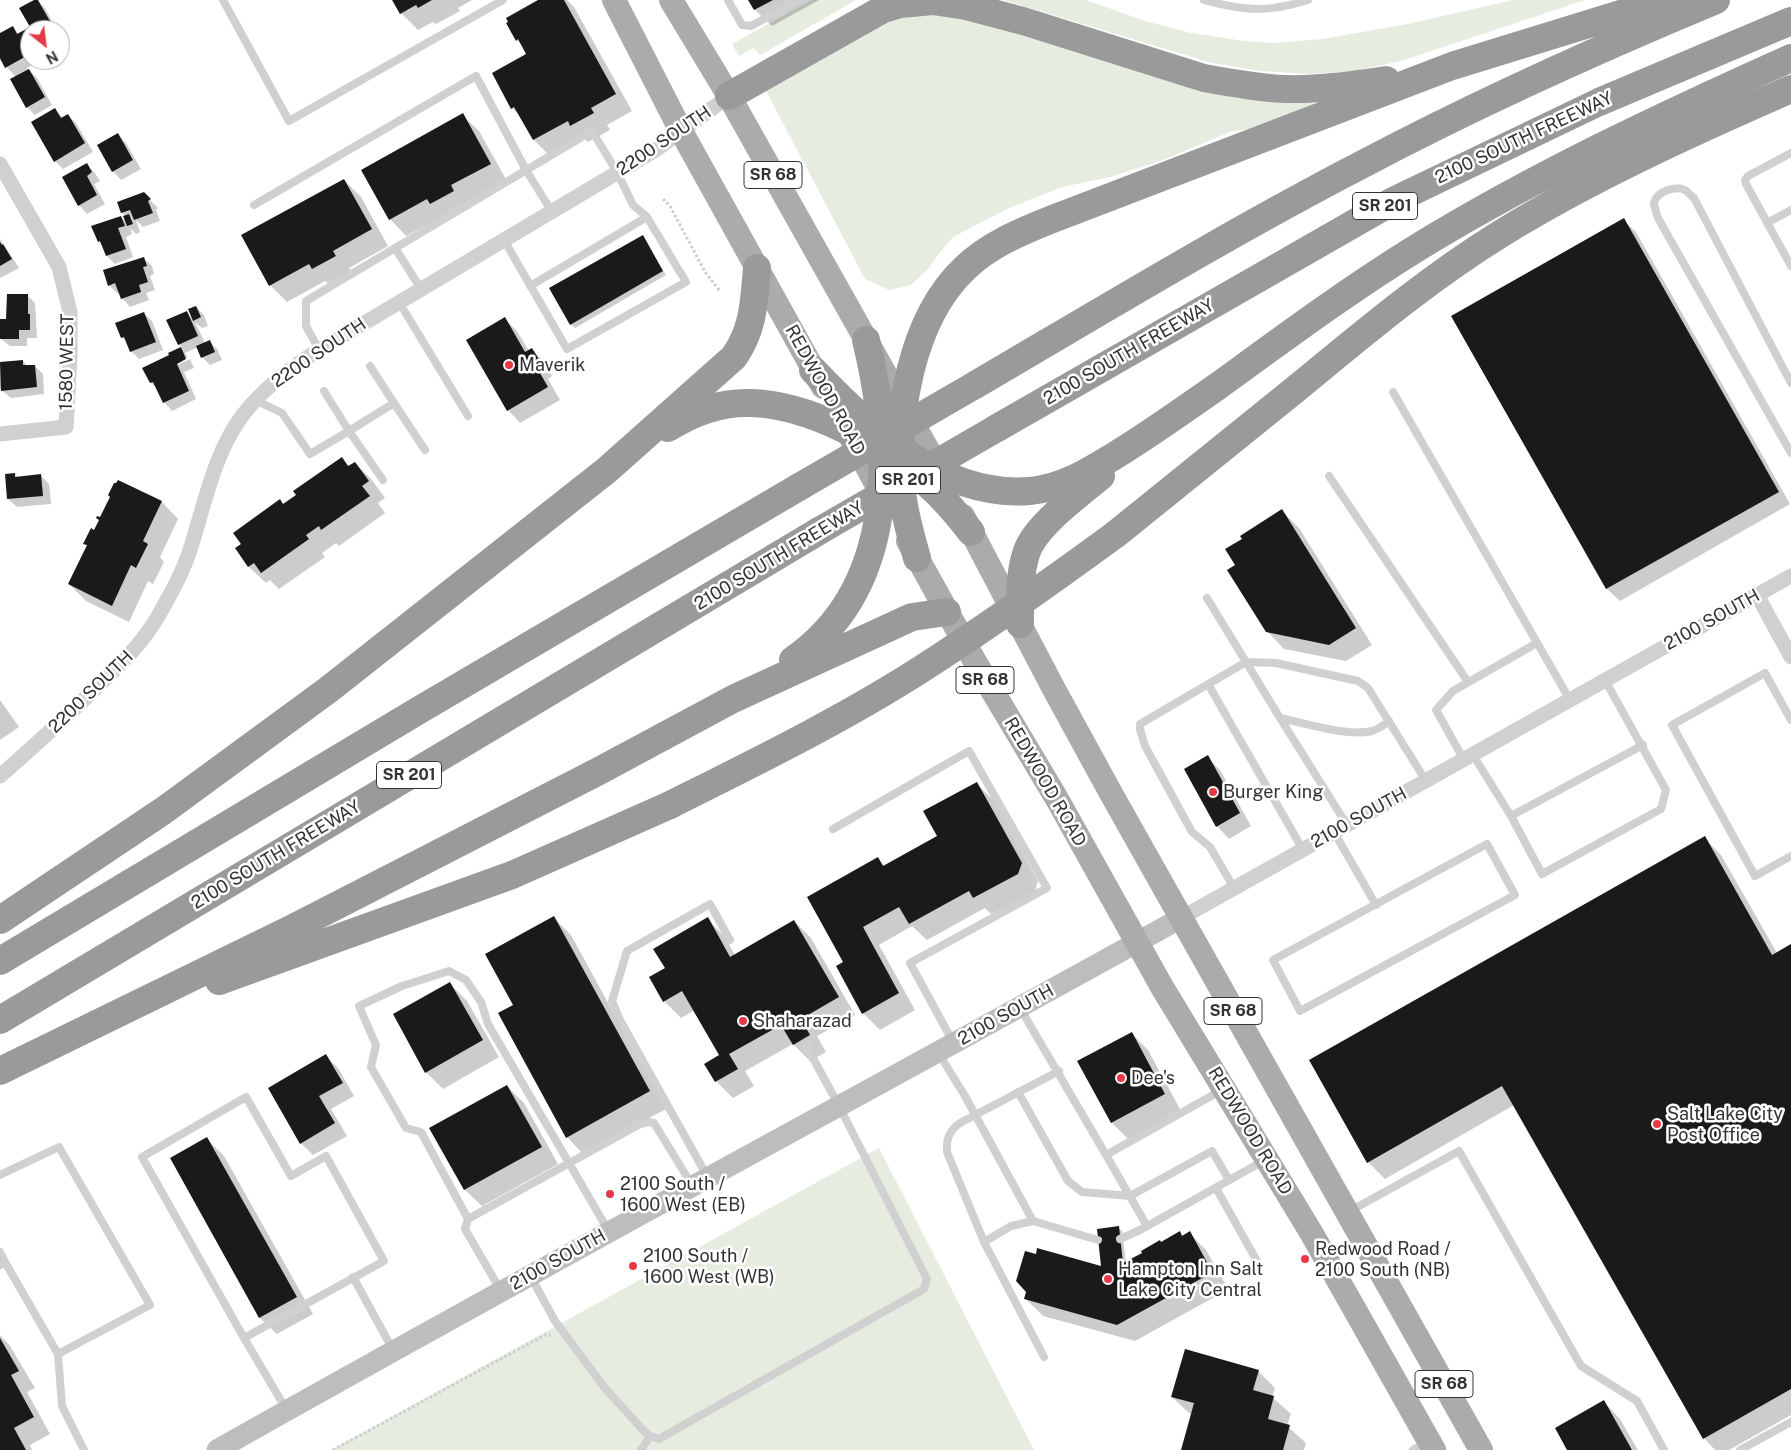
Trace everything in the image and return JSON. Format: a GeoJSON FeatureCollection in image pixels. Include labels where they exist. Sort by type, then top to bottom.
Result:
{"type":"FeatureCollection","features":[{"type":"Feature","properties":{"kind":"highway"},"geometry":{"type":"LineString","coordinates":[[733,699],[800,655],[828,631],[850,602],[864,570],[875,533],[892,449],[904,409],[914,356],[923,330],[937,302],[966,266],[993,246],[1050,220],[1452,66],[1666,0]]}},
{"type":"Feature","properties":{"kind":"highway","name":"SR 201"},"geometry":{"type":"LineString","coordinates":[[0,961],[430,704],[1221,241],[1362,164],[1466,112],[1716,0]]}},
{"type":"Feature","properties":{"kind":"highway"},"geometry":{"type":"LineString","coordinates":[[729,96],[883,9],[900,4],[933,1],[966,6],[1004,16],[1204,78],[1240,84],[1285,89],[1320,88],[1365,83],[1452,66]]}},
{"type":"Feature","properties":{"kind":"highway","name":"2100 SOUTH FREEWAY"},"geometry":{"type":"LineString","coordinates":[[0,1020],[819,531],[1395,200],[1599,102],[1791,21]]}},
{"type":"Feature","properties":{"kind":"highway"},"geometry":{"type":"LineString","coordinates":[[1020,624],[1023,566],[1026,552],[1032,540],[1041,528],[1152,433],[1346,294],[1423,244],[1559,168],[1701,99],[1791,58]]}},
{"type":"Feature","properties":{"kind":"highway"},"geometry":{"type":"LineString","coordinates":[[1701,99],[1791,66]]}},
{"type":"Feature","properties":{"kind":"highway"},"geometry":{"type":"LineString","coordinates":[[86,1029],[512,875],[670,805],[792,744],[918,671],[1031,597],[1116,534],[1430,280],[1502,233],[1586,185],[1791,89]]}},
{"type":"Feature","properties":{"kind":"highway"},"geometry":{"type":"LineString","coordinates":[[607,470],[715,374],[738,351],[746,337],[752,320],[757,268]]}},
{"type":"Feature","properties":{"kind":"highway"},"geometry":{"type":"LineString","coordinates":[[866,340],[917,558]]}},
{"type":"Feature","properties":{"kind":"highway"},"geometry":{"type":"LineString","coordinates":[[814,370],[936,492],[971,532]]}},
{"type":"Feature","properties":{"kind":"highway"},"geometry":{"type":"LineString","coordinates":[[0,920],[163,811],[284,724],[607,470],[651,439],[690,416],[730,404],[750,403],[792,409],[822,419],[964,482],[1000,490],[1022,491],[1046,488],[1076,478],[1152,433]]}},
{"type":"Feature","properties":{"kind":"highway"},"geometry":{"type":"LineString","coordinates":[[0,1071],[293,928],[599,771],[733,699],[912,617],[947,612]]}},
{"type":"Feature","properties":{"kind":"main road","name":"REDWOOD ROAD"},"geometry":{"type":"LineString","coordinates":[[614,0],[681,131],[947,612],[1057,799],[1137,942],[1316,1242],[1425,1447]]}},
{"type":"Feature","properties":{"kind":"main road","name":"SR 68"},"geometry":{"type":"LineString","coordinates":[[671,0],[729,96],[940,472],[1113,797],[1480,1450]]}},
{"type":"Feature","properties":{"kind":"street","name":"2200 SOUTH"},"geometry":{"type":"LineString","coordinates":[[0,776],[65,719],[114,671],[139,644],[156,619],[174,588],[188,555],[214,472],[227,440],[241,416],[255,400],[286,372],[320,350],[657,149],[729,96]]}},
{"type":"Feature","properties":{"kind":"street","name":"1580 WEST"},"geometry":{"type":"LineString","coordinates":[[0,164],[59,267],[70,312],[70,357],[66,427],[0,434]]}},
{"type":"Feature","properties":{"kind":"street","name":"2100 SOUTH"},"geometry":{"type":"LineString","coordinates":[[217,1450],[609,1232],[1020,1008],[1791,576]]}},
{"type":"Feature","properties":{"kind":"street"},"geometry":{"type":"LineString","coordinates":[[1756,595],[1791,656]]}},
{"type":"Feature","properties":{"kind":"lane"},"geometry":{"type":"LineString","coordinates":[[223,0],[289,121],[503,0]]}},
{"type":"Feature","properties":{"kind":"lane"},"geometry":{"type":"LineString","coordinates":[[728,0],[742,25],[751,26],[799,0]]}},
{"type":"Feature","properties":{"kind":"lane"},"geometry":{"type":"LineString","coordinates":[[1204,0],[1231,7],[1258,10],[1291,5],[1308,0]]}},
{"type":"Feature","properties":{"kind":"lane"},"geometry":{"type":"LineString","coordinates":[[254,205],[476,76],[526,170],[552,212]]}},
{"type":"Feature","properties":{"kind":"lane"},"geometry":{"type":"LineString","coordinates":[[320,350],[306,326],[306,301],[592,131],[617,172],[633,205],[647,217],[686,282],[567,349],[504,240]]}},
{"type":"Feature","properties":{"kind":"lane"},"geometry":{"type":"LineString","coordinates":[[1791,153],[1748,176],[1745,180],[1791,266]]}},
{"type":"Feature","properties":{"kind":"lane"},"geometry":{"type":"LineString","coordinates":[[1791,383],[1694,198],[1685,190],[1677,188],[1666,191],[1656,197],[1654,205],[1658,218],[1791,453]]}},
{"type":"Feature","properties":{"kind":"lane"},"geometry":{"type":"LineString","coordinates":[[1767,223],[1791,210]]}},
{"type":"Feature","properties":{"kind":"lane"},"geometry":{"type":"LineString","coordinates":[[530,286],[647,217]]}},
{"type":"Feature","properties":{"kind":"lane"},"geometry":{"type":"LineString","coordinates":[[395,248],[421,289]]}},
{"type":"Feature","properties":{"kind":"lane"},"geometry":{"type":"LineString","coordinates":[[399,302],[468,416]]}},
{"type":"Feature","properties":{"kind":"lane"},"geometry":{"type":"LineString","coordinates":[[370,366],[425,450]]}},
{"type":"Feature","properties":{"kind":"lane"},"geometry":{"type":"LineString","coordinates":[[324,391],[383,480]]}},
{"type":"Feature","properties":{"kind":"lane"},"geometry":{"type":"LineString","coordinates":[[1394,392],[1570,700]]}},
{"type":"Feature","properties":{"kind":"lane"},"geometry":{"type":"LineString","coordinates":[[255,400],[282,413],[310,454],[394,404]]}},
{"type":"Feature","properties":{"kind":"lane"},"geometry":{"type":"LineString","coordinates":[[1329,476],[1468,682]]}},
{"type":"Feature","properties":{"kind":"lane"},"geometry":{"type":"LineString","coordinates":[[1207,598],[1280,718],[1341,829],[1376,905]]}},
{"type":"Feature","properties":{"kind":"lane"},"geometry":{"type":"LineString","coordinates":[[1537,643],[1453,691],[1436,710],[1511,816],[1542,874],[1661,810],[1666,790],[1643,745],[1605,680]]}},
{"type":"Feature","properties":{"kind":"lane"},"geometry":{"type":"LineString","coordinates":[[1234,888],[1210,846],[1192,832],[1145,746],[1140,724],[1246,662],[1276,663],[1358,681],[1368,688],[1426,781]]}},
{"type":"Feature","properties":{"kind":"lane"},"geometry":{"type":"LineString","coordinates":[[1791,720],[1765,673],[1672,725],[1755,876],[1791,856]]}},
{"type":"Feature","properties":{"kind":"lane"},"geometry":{"type":"LineString","coordinates":[[1208,684],[1303,850]]}},
{"type":"Feature","properties":{"kind":"lane"},"geometry":{"type":"LineString","coordinates":[[1280,718],[1348,732],[1374,730],[1389,721]]}},
{"type":"Feature","properties":{"kind":"lane"},"geometry":{"type":"LineString","coordinates":[[1511,816],[1643,745]]}},
{"type":"Feature","properties":{"kind":"lane"},"geometry":{"type":"LineString","coordinates":[[833,830],[969,751],[1047,888],[910,963],[975,1115],[1033,1220]]}},
{"type":"Feature","properties":{"kind":"lane"},"geometry":{"type":"LineString","coordinates":[[1488,844],[1515,895],[1300,1011],[1273,960],[1376,905],[1488,844]]}},
{"type":"Feature","properties":{"kind":"lane"},"geometry":{"type":"LineString","coordinates":[[700,1182],[612,1001],[627,951],[710,904],[730,940]]}},
{"type":"Feature","properties":{"kind":"lane"},"geometry":{"type":"LineString","coordinates":[[468,1219],[421,1132],[406,1128],[371,1067],[376,1045],[359,1006],[402,986],[449,971],[466,980],[481,1002],[488,1024],[609,1232]]}},
{"type":"Feature","properties":{"kind":"lane"},"geometry":{"type":"LineString","coordinates":[[1020,1008],[1147,1226]]}},
{"type":"Feature","properties":{"kind":"lane"},"geometry":{"type":"LineString","coordinates":[[530,1276],[555,1321],[604,1387],[650,1436],[659,1440],[924,1289],[927,1279],[808,1047]]}},
{"type":"Feature","properties":{"kind":"lane"},"geometry":{"type":"LineString","coordinates":[[1044,1357],[984,1242],[947,1152],[946,1140],[960,1123],[1058,1071]]}},
{"type":"Feature","properties":{"kind":"lane"},"geometry":{"type":"LineString","coordinates":[[1106,1155],[1224,1089]]}},
{"type":"Feature","properties":{"kind":"lane"},"geometry":{"type":"LineString","coordinates":[[1018,1092],[1068,1181],[1082,1192],[1130,1196],[1212,1151],[1229,1180]]}},
{"type":"Feature","properties":{"kind":"lane"},"geometry":{"type":"LineString","coordinates":[[244,1338],[384,1261],[326,1156],[291,1176],[246,1097],[142,1157],[244,1338],[287,1410]]}},
{"type":"Feature","properties":{"kind":"lane"},"geometry":{"type":"LineString","coordinates":[[502,1292],[465,1229],[468,1219],[568,1163],[640,1124],[648,1122],[654,1123],[700,1182]]}},
{"type":"Feature","properties":{"kind":"lane"},"geometry":{"type":"LineString","coordinates":[[0,1175],[59,1147],[150,1305],[58,1354]]}},
{"type":"Feature","properties":{"kind":"lane"},"geometry":{"type":"LineString","coordinates":[[1347,1213],[1458,1151],[1582,1366],[1638,1401],[1664,1450]]}},
{"type":"Feature","properties":{"kind":"lane"},"geometry":{"type":"LineString","coordinates":[[1120,1239],[1267,1159]]}},
{"type":"Feature","properties":{"kind":"lane"},"geometry":{"type":"LineString","coordinates":[[1216,1188],[1258,1263]]}},
{"type":"Feature","properties":{"kind":"lane"},"geometry":{"type":"LineString","coordinates":[[984,1242],[1011,1226],[1033,1220],[1098,1240]]}},
{"type":"Feature","properties":{"kind":"lane"},"geometry":{"type":"LineString","coordinates":[[0,1252],[3,1263],[58,1354],[62,1406],[84,1450]]}},
{"type":"Feature","properties":{"kind":"lane"},"geometry":{"type":"LineString","coordinates":[[353,1277],[394,1351]]}},
{"type":"Feature","properties":{"kind":"lane"},"geometry":{"type":"LineString","coordinates":[[1740,1450],[1791,1422]]}},
{"type":"Feature","properties":{"kind":"lane"},"geometry":{"type":"LineString","coordinates":[[642,1450],[650,1436]]}},
{"type":"Feature","properties":{"kind":"path"},"geometry":{"type":"LineString","coordinates":[[663,199],[670,206],[706,272],[720,291]]}},
{"type":"Feature","properties":{"kind":"path"},"geometry":{"type":"LineString","coordinates":[[333,1450],[545,1335],[565,1334]]}},
{"type":"Feature","properties":{"kind":"shaded area"},"geometry":{"type":"Polygon","coordinates":[[[812,0],[856,0],[760,55],[754,48],[739,56],[732,44],[812,0]]]}},
{"type":"Feature","properties":{"kind":"shaded area"},"geometry":{"type":"Polygon","coordinates":[[[1003,0],[1086,0],[1145,21],[1191,33],[1244,41],[1274,43],[1323,39],[1408,24],[1513,0],[1585,0],[1401,61],[1354,71],[1309,74],[1261,71],[1212,63],[1003,0]]]}},
{"type":"Feature","properties":{"kind":"shaded area"},"geometry":{"type":"Polygon","coordinates":[[[939,10],[1312,96],[1314,108],[1259,128],[1232,131],[1163,160],[1110,177],[1062,187],[1009,208],[953,237],[928,269],[911,285],[889,290],[865,279],[765,89],[894,18],[939,10]]]}},
{"type":"Feature","properties":{"kind":"shaded area"},"geometry":{"type":"Polygon","coordinates":[[[879,1148],[1034,1450],[331,1450],[879,1148]]]}},
{"type":"Feature","properties":{"kind":"building"},"geometry":{"type":"Polygon","coordinates":[[[34,0],[38,0],[49,20],[26,20],[19,8],[34,0]]]}},
{"type":"Feature","properties":{"kind":"building"},"geometry":{"type":"Polygon","coordinates":[[[392,0],[432,0],[418,8],[416,5],[400,14],[392,0]]]}},
{"type":"Feature","properties":{"kind":"building"},"geometry":{"type":"Polygon","coordinates":[[[538,0],[564,0],[616,94],[591,108],[594,113],[570,126],[568,121],[533,140],[514,107],[511,109],[492,73],[526,54],[506,23],[508,22],[506,18],[538,0]]]}},
{"type":"Feature","properties":{"kind":"building"},"geometry":{"type":"Polygon","coordinates":[[[748,0],[773,0],[754,10],[748,0]]]}},
{"type":"Feature","properties":{"kind":"building"},"geometry":{"type":"Polygon","coordinates":[[[13,26],[17,34],[20,32],[20,60],[5,68],[0,58],[0,33],[13,26]]]}},
{"type":"Feature","properties":{"kind":"building"},"geometry":{"type":"Polygon","coordinates":[[[30,70],[45,97],[26,108],[10,79],[30,70]]]}},
{"type":"Feature","properties":{"kind":"building"},"geometry":{"type":"Polygon","coordinates":[[[55,108],[61,118],[68,114],[85,143],[54,162],[31,122],[55,108]]]}},
{"type":"Feature","properties":{"kind":"building"},"geometry":{"type":"Polygon","coordinates":[[[463,113],[491,164],[451,185],[454,191],[430,204],[427,199],[389,220],[361,170],[463,113]]]}},
{"type":"Feature","properties":{"kind":"building"},"geometry":{"type":"Polygon","coordinates":[[[118,133],[133,160],[112,172],[97,145],[118,133]]]}},
{"type":"Feature","properties":{"kind":"building"},"geometry":{"type":"Polygon","coordinates":[[[87,163],[92,172],[87,176],[97,195],[78,206],[62,177],[87,163]]]}},
{"type":"Feature","properties":{"kind":"building"},"geometry":{"type":"Polygon","coordinates":[[[344,179],[372,229],[333,251],[336,256],[312,269],[309,264],[269,286],[241,235],[344,179]]]}},
{"type":"Feature","properties":{"kind":"building"},"geometry":{"type":"Polygon","coordinates":[[[144,192],[151,199],[148,201],[153,213],[134,220],[130,210],[121,213],[117,202],[144,192]]]}},
{"type":"Feature","properties":{"kind":"building"},"geometry":{"type":"Polygon","coordinates":[[[129,214],[133,224],[127,226],[123,216],[129,214]]]}},
{"type":"Feature","properties":{"kind":"building"},"geometry":{"type":"Polygon","coordinates":[[[121,216],[125,226],[118,228],[126,249],[106,256],[91,226],[121,216]]]}},
{"type":"Feature","properties":{"kind":"building"},"geometry":{"type":"Polygon","coordinates":[[[1624,218],[1779,492],[1606,589],[1451,316],[1624,218]]]}},
{"type":"Feature","properties":{"kind":"building","name":"Maverik"},"geometry":{"type":"Polygon","coordinates":[[[643,235],[663,271],[570,325],[549,288],[643,235]]]}},
{"type":"Feature","properties":{"kind":"building"},"geometry":{"type":"Polygon","coordinates":[[[0,242],[12,259],[0,266],[0,242]]]}},
{"type":"Feature","properties":{"kind":"building"},"geometry":{"type":"Polygon","coordinates":[[[144,257],[147,266],[143,267],[148,282],[139,285],[141,292],[121,299],[115,283],[108,286],[103,270],[144,257]]]}},
{"type":"Feature","properties":{"kind":"building"},"geometry":{"type":"Polygon","coordinates":[[[7,294],[28,294],[30,330],[19,330],[19,339],[0,339],[0,319],[6,319],[7,294]]]}},
{"type":"Feature","properties":{"kind":"building"},"geometry":{"type":"Polygon","coordinates":[[[196,306],[201,317],[193,321],[188,309],[196,306]]]}},
{"type":"Feature","properties":{"kind":"building"},"geometry":{"type":"Polygon","coordinates":[[[187,311],[198,336],[178,345],[166,320],[187,311]]]}},
{"type":"Feature","properties":{"kind":"building"},"geometry":{"type":"Polygon","coordinates":[[[144,312],[156,342],[130,352],[124,337],[121,338],[115,323],[144,312]]]}},
{"type":"Feature","properties":{"kind":"building","name":"Maverik"},"geometry":{"type":"Polygon","coordinates":[[[505,317],[525,352],[532,348],[541,363],[536,366],[548,387],[507,411],[466,340],[505,317]]]}},
{"type":"Feature","properties":{"kind":"building"},"geometry":{"type":"Polygon","coordinates":[[[210,340],[215,352],[201,358],[196,346],[210,340]]]}},
{"type":"Feature","properties":{"kind":"building"},"geometry":{"type":"Polygon","coordinates":[[[181,347],[186,359],[177,364],[189,391],[163,403],[153,382],[150,383],[142,368],[181,347]]]}},
{"type":"Feature","properties":{"kind":"building"},"geometry":{"type":"Polygon","coordinates":[[[23,360],[23,365],[35,365],[37,387],[1,391],[0,362],[23,360]]]}},
{"type":"Feature","properties":{"kind":"building"},"geometry":{"type":"Polygon","coordinates":[[[342,457],[348,466],[355,462],[369,481],[362,486],[370,496],[321,530],[319,526],[306,535],[309,539],[261,573],[254,563],[248,567],[235,548],[241,544],[233,533],[280,499],[283,504],[296,495],[293,491],[342,457]]]}},
{"type":"Feature","properties":{"kind":"building"},"geometry":{"type":"Polygon","coordinates":[[[15,473],[15,477],[41,474],[43,496],[7,499],[5,474],[15,473]]]}},
{"type":"Feature","properties":{"kind":"building"},"geometry":{"type":"Polygon","coordinates":[[[118,480],[162,501],[143,541],[148,544],[136,568],[131,565],[112,606],[68,584],[87,545],[83,544],[91,528],[94,530],[99,520],[96,518],[97,516],[100,517],[110,497],[108,495],[114,483],[118,480]]]}},
{"type":"Feature","properties":{"kind":"building"},"geometry":{"type":"Polygon","coordinates":[[[1282,509],[1356,628],[1329,645],[1266,632],[1227,570],[1235,565],[1225,549],[1242,539],[1240,536],[1282,509]]]}},
{"type":"Feature","properties":{"kind":"building"},"geometry":{"type":"Polygon","coordinates":[[[1208,755],[1240,813],[1216,827],[1184,769],[1208,755]]]}},
{"type":"Feature","properties":{"kind":"building"},"geometry":{"type":"Polygon","coordinates":[[[977,782],[1022,863],[1018,874],[973,898],[969,891],[909,924],[899,907],[863,927],[899,993],[862,1014],[836,966],[843,962],[807,897],[878,857],[883,866],[937,836],[923,811],[977,782]]]}},
{"type":"Feature","properties":{"kind":"building","name":"Salt Lake City Post Office"},"geometry":{"type":"Polygon","coordinates":[[[1705,836],[1772,955],[1791,944],[1791,1389],[1703,1439],[1502,1086],[1367,1163],[1309,1060],[1705,836]]]}},
{"type":"Feature","properties":{"kind":"building"},"geometry":{"type":"Polygon","coordinates":[[[554,916],[650,1091],[566,1138],[498,1013],[513,1005],[485,954],[554,916]]]}},
{"type":"Feature","properties":{"kind":"building"},"geometry":{"type":"Polygon","coordinates":[[[708,917],[730,957],[794,920],[839,997],[801,1019],[810,1035],[793,1045],[781,1025],[729,1054],[738,1069],[715,1082],[704,1064],[719,1055],[682,991],[663,1002],[649,977],[665,968],[653,949],[708,917]]]}},
{"type":"Feature","properties":{"kind":"building"},"geometry":{"type":"Polygon","coordinates":[[[450,982],[483,1040],[425,1073],[393,1014],[450,982]]]}},
{"type":"Feature","properties":{"kind":"building","name":"Dee's"},"geometry":{"type":"Polygon","coordinates":[[[1132,1032],[1165,1094],[1111,1123],[1077,1061],[1132,1032]]]}},
{"type":"Feature","properties":{"kind":"building"},"geometry":{"type":"Polygon","coordinates":[[[326,1054],[343,1083],[319,1096],[335,1123],[300,1144],[268,1088],[326,1054]]]}},
{"type":"Feature","properties":{"kind":"building"},"geometry":{"type":"Polygon","coordinates":[[[507,1085],[542,1147],[464,1190],[429,1128],[507,1085]]]}},
{"type":"Feature","properties":{"kind":"building"},"geometry":{"type":"Polygon","coordinates":[[[207,1137],[297,1297],[259,1318],[170,1158],[207,1137]]]}},
{"type":"Feature","properties":{"kind":"building","name":"Hampton Inn Salt Lake City Central"},"geometry":{"type":"Polygon","coordinates":[[[1119,1226],[1123,1263],[1142,1253],[1141,1251],[1160,1240],[1161,1242],[1180,1231],[1182,1236],[1190,1231],[1210,1268],[1202,1272],[1204,1277],[1117,1325],[1024,1299],[1026,1292],[1016,1281],[1025,1251],[1036,1254],[1037,1248],[1101,1266],[1097,1229],[1119,1226]]]}},
{"type":"Feature","properties":{"kind":"building"},"geometry":{"type":"Polygon","coordinates":[[[0,1338],[19,1371],[11,1375],[34,1417],[14,1428],[26,1450],[0,1450],[0,1338]]]}},
{"type":"Feature","properties":{"kind":"building"},"geometry":{"type":"Polygon","coordinates":[[[1185,1349],[1259,1370],[1253,1390],[1274,1396],[1268,1419],[1290,1425],[1283,1450],[1181,1450],[1194,1403],[1171,1397],[1185,1349]]]}},
{"type":"Feature","properties":{"kind":"building"},"geometry":{"type":"Polygon","coordinates":[[[1604,1400],[1632,1450],[1567,1450],[1555,1428],[1604,1400]]]}},
{"type":"Feature","properties":{"kind":"place","name":"Maverik"},"geometry":{"type":"Point","coordinates":[509,365]}},
{"type":"Feature","properties":{"kind":"place","name":"Burger King"},"geometry":{"type":"Point","coordinates":[1213,792]}},
{"type":"Feature","properties":{"kind":"place","name":"Shaharazad"},"geometry":{"type":"Point","coordinates":[743,1021]}},
{"type":"Feature","properties":{"kind":"place","name":"Dee's"},"geometry":{"type":"Point","coordinates":[1121,1078]}},
{"type":"Feature","properties":{"kind":"place","name":"Salt Lake City Post Office"},"geometry":{"type":"Point","coordinates":[1657,1124]}},
{"type":"Feature","properties":{"kind":"place","name":"2100 South / 1600 West (EB)"},"geometry":{"type":"Point","coordinates":[610,1194]}},
{"type":"Feature","properties":{"kind":"place","name":"Redwood Road / 2100 South (NB)"},"geometry":{"type":"Point","coordinates":[1305,1259]}},
{"type":"Feature","properties":{"kind":"place","name":"2100 South / 1600 West (WB)"},"geometry":{"type":"Point","coordinates":[633,1266]}},
{"type":"Feature","properties":{"kind":"place","name":"Hampton Inn Salt Lake City Central"},"geometry":{"type":"Point","coordinates":[1108,1279]}}]}
